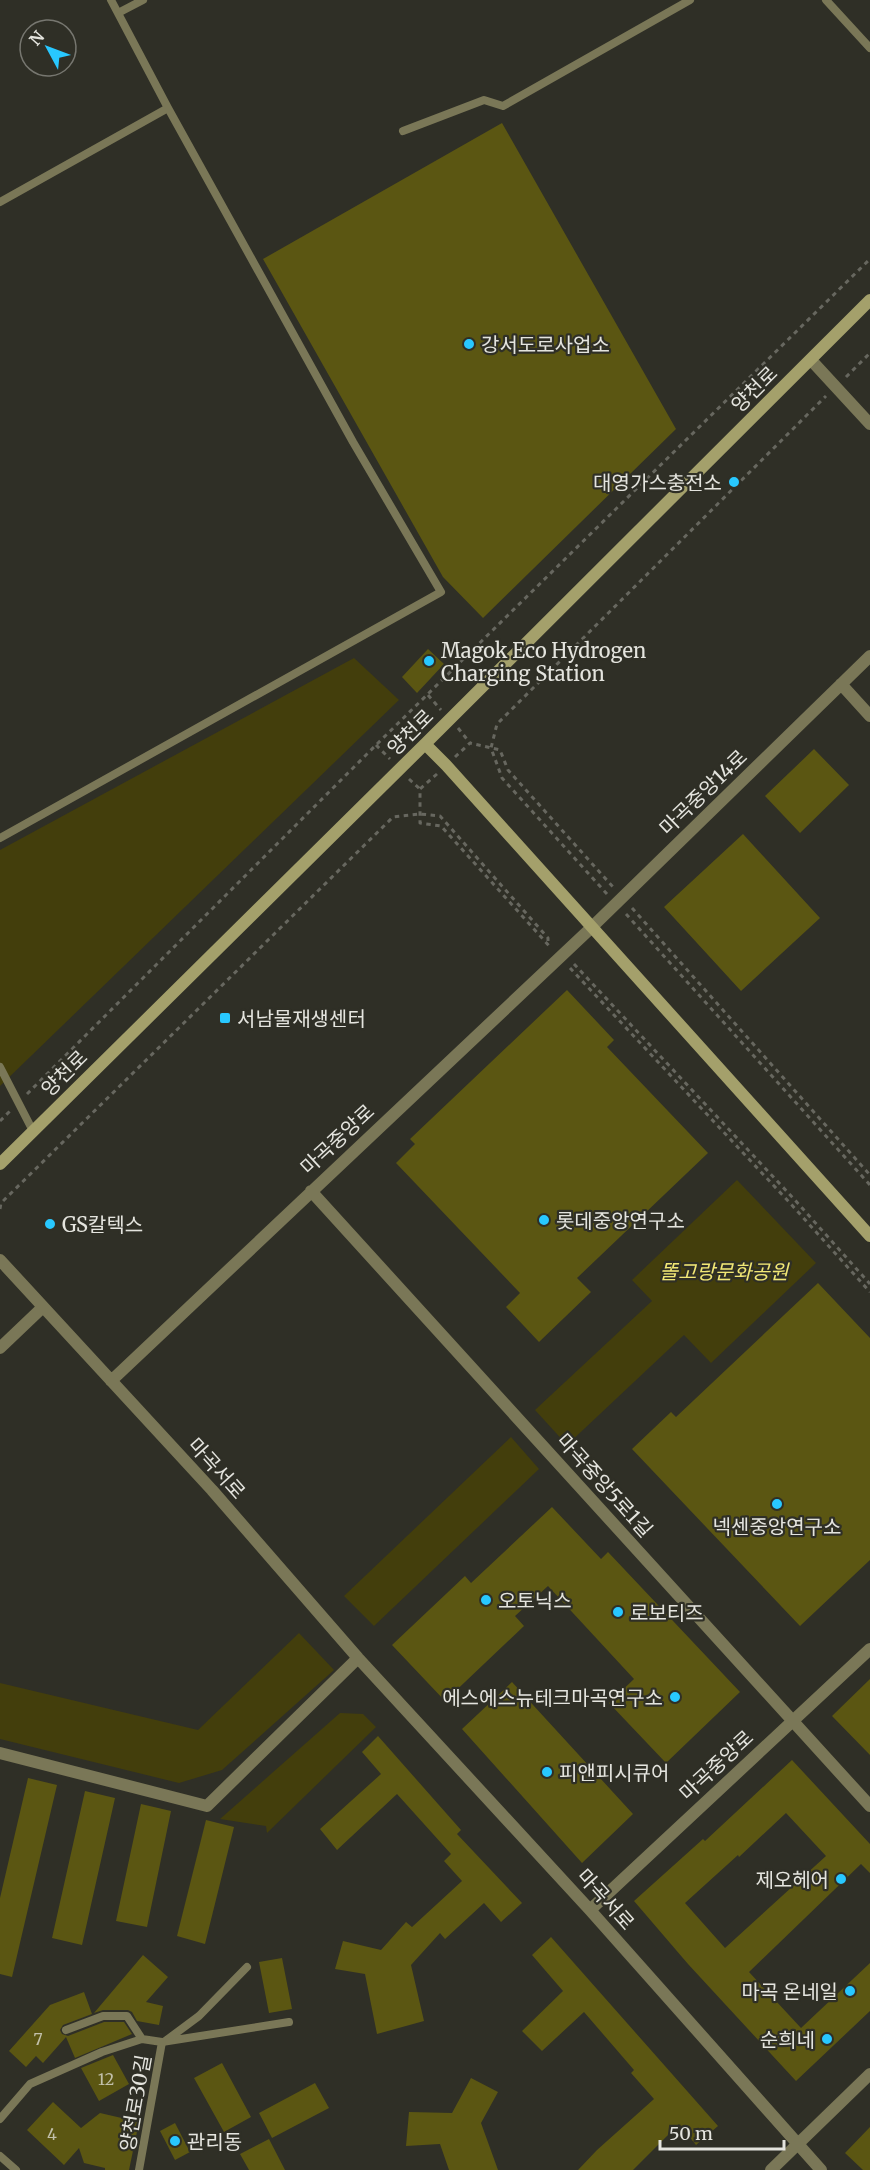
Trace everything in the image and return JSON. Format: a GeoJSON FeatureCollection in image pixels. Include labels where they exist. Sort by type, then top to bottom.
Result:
{"type":"FeatureCollection","features":[{"type":"Feature","properties":{"kind":"main road","name":"양천로"},"geometry":{"type":"LineString","coordinates":[[0,1164],[870,300]]}},
{"type":"Feature","properties":{"kind":"main road"},"geometry":{"type":"LineString","coordinates":[[425,744],[870,1236]]}},
{"type":"Feature","properties":{"kind":"street"},"geometry":{"type":"LineString","coordinates":[[811,360],[870,424]]}},
{"type":"Feature","properties":{"kind":"street","name":"마곡중앙14로"},"geometry":{"type":"LineString","coordinates":[[591,928],[870,656]]}},
{"type":"Feature","properties":{"kind":"street"},"geometry":{"type":"LineString","coordinates":[[842,684],[870,716]]}},
{"type":"Feature","properties":{"kind":"street","name":"마곡중앙로"},"geometry":{"type":"LineString","coordinates":[[111,1381],[591,928]]}},
{"type":"Feature","properties":{"kind":"street","name":"마곡중앙5로1길"},"geometry":{"type":"LineString","coordinates":[[310,1191],[870,1806]]}},
{"type":"Feature","properties":{"kind":"street","name":"마곡서로"},"geometry":{"type":"LineString","coordinates":[[0,1260],[212,1490],[358,1658],[590,1910],[821,2170]]}},
{"type":"Feature","properties":{"kind":"street"},"geometry":{"type":"LineString","coordinates":[[0,1348],[43,1307]]}},
{"type":"Feature","properties":{"kind":"street","name":"마곡중앙로"},"geometry":{"type":"LineString","coordinates":[[590,1910],[870,1649]]}},
{"type":"Feature","properties":{"kind":"street"},"geometry":{"type":"LineString","coordinates":[[0,1753],[207,1806],[358,1658]]}},
{"type":"Feature","properties":{"kind":"street"},"geometry":{"type":"LineString","coordinates":[[771,2170],[870,2074]]}},
{"type":"Feature","properties":{"kind":"lane"},"geometry":{"type":"LineString","coordinates":[[0,838],[441,592],[353,442],[168,108],[111,0]]}},
{"type":"Feature","properties":{"kind":"lane"},"geometry":{"type":"LineString","coordinates":[[118,13],[143,0]]}},
{"type":"Feature","properties":{"kind":"lane"},"geometry":{"type":"LineString","coordinates":[[403,132],[484,100],[503,106],[690,0]]}},
{"type":"Feature","properties":{"kind":"lane"},"geometry":{"type":"LineString","coordinates":[[826,0],[870,48]]}},
{"type":"Feature","properties":{"kind":"lane"},"geometry":{"type":"LineString","coordinates":[[0,202],[168,108]]}},
{"type":"Feature","properties":{"kind":"lane"},"geometry":{"type":"LineString","coordinates":[[0,1067],[33,1131]]}},
{"type":"Feature","properties":{"kind":"lane"},"geometry":{"type":"LineString","coordinates":[[162,2042],[199,2016],[247,1967]]}},
{"type":"Feature","properties":{"kind":"lane"},"geometry":{"type":"LineString","coordinates":[[66,2030],[103,2016],[127,2016],[142,2039]]}},
{"type":"Feature","properties":{"kind":"lane"},"geometry":{"type":"LineString","coordinates":[[0,2119],[30,2084],[102,2052],[142,2039],[162,2042],[289,2022]]}},
{"type":"Feature","properties":{"kind":"lane","name":"양천로30길"},"geometry":{"type":"LineString","coordinates":[[139,2170],[162,2042]]}},
{"type":"Feature","properties":{"kind":"lane"},"geometry":{"type":"LineString","coordinates":[[0,2156],[16,2170]]}},
{"type":"Feature","properties":{"kind":"path"},"geometry":{"type":"LineString","coordinates":[[0,1121],[376,745],[870,259]]}},
{"type":"Feature","properties":{"kind":"path"},"geometry":{"type":"LineString","coordinates":[[870,353],[497,723],[491,748],[502,778],[619,900],[870,1175]]}},
{"type":"Feature","properties":{"kind":"path"},"geometry":{"type":"LineString","coordinates":[[491,748],[500,750],[508,770],[619,900],[870,1185]]}},
{"type":"Feature","properties":{"kind":"path"},"geometry":{"type":"LineString","coordinates":[[0,1209],[1,1203],[10,1194],[393,817],[420,814],[440,816],[548,938],[548,945],[441,826],[420,823],[420,814]]}},
{"type":"Feature","properties":{"kind":"path"},"geometry":{"type":"LineString","coordinates":[[870,1284],[576,964],[566,964],[790,1203],[870,1292]]}},
{"type":"Feature","properties":{"kind":"green space"},"geometry":{"type":"Polygon","coordinates":[[[354,658],[399,700],[0,1086],[0,850],[354,658]]]}},
{"type":"Feature","properties":{"kind":"green space","name":"똘고랑문화공원"},"geometry":{"type":"Polygon","coordinates":[[[737,1180],[816,1263],[711,1363],[684,1335],[567,1445],[535,1410],[652,1301],[632,1280],[737,1180]]]}},
{"type":"Feature","properties":{"kind":"green space"},"geometry":{"type":"Polygon","coordinates":[[[511,1437],[539,1469],[374,1626],[344,1596],[511,1437]]]}},
{"type":"Feature","properties":{"kind":"green space"},"geometry":{"type":"Polygon","coordinates":[[[299,1633],[334,1670],[222,1770],[179,1783],[0,1739],[0,1683],[198,1730],[299,1633]]]}},
{"type":"Feature","properties":{"kind":"green space"},"geometry":{"type":"Polygon","coordinates":[[[340,1713],[363,1714],[376,1727],[267,1833],[266,1826],[220,1819],[340,1713]]]}},
{"type":"Feature","properties":{"kind":"building","name":"강서도로사업소"},"geometry":{"type":"Polygon","coordinates":[[[502,123],[676,429],[483,618],[443,577],[263,259],[502,123]]]}},
{"type":"Feature","properties":{"kind":"building","name":"Magok Eco Hydrogen Charging Station"},"geometry":{"type":"Polygon","coordinates":[[[428,649],[444,664],[417,693],[402,677],[428,649]]]}},
{"type":"Feature","properties":{"kind":"building"},"geometry":{"type":"Polygon","coordinates":[[[814,749],[849,785],[800,833],[765,796],[814,749]]]}},
{"type":"Feature","properties":{"kind":"building"},"geometry":{"type":"Polygon","coordinates":[[[743,834],[820,918],[741,991],[664,907],[743,834]]]}},
{"type":"Feature","properties":{"kind":"building","name":"롯데중앙연구소"},"geometry":{"type":"Polygon","coordinates":[[[567,990],[614,1040],[607,1047],[708,1153],[577,1278],[591,1292],[539,1342],[506,1307],[520,1293],[396,1163],[415,1144],[410,1139],[567,990]]]}},
{"type":"Feature","properties":{"kind":"building","name":"넥센중앙연구소"},"geometry":{"type":"Polygon","coordinates":[[[818,1283],[870,1338],[870,1560],[800,1626],[632,1449],[671,1412],[676,1417],[818,1283]]]}},
{"type":"Feature","properties":{"kind":"building"},"geometry":{"type":"Polygon","coordinates":[[[552,1507],[601,1559],[608,1552],[740,1692],[666,1763],[609,1703],[634,1679],[548,1586],[515,1616],[524,1626],[445,1701],[392,1645],[465,1576],[471,1583],[552,1507]]]}},
{"type":"Feature","properties":{"kind":"building"},"geometry":{"type":"Polygon","coordinates":[[[870,1679],[870,1755],[832,1716],[870,1679]]]}},
{"type":"Feature","properties":{"kind":"building","name":"피앤피시큐어"},"geometry":{"type":"Polygon","coordinates":[[[512,1682],[633,1814],[582,1863],[462,1729],[512,1682]]]}},
{"type":"Feature","properties":{"kind":"building"},"geometry":{"type":"Polygon","coordinates":[[[378,1736],[461,1830],[457,1834],[522,1903],[501,1922],[484,1903],[445,1939],[440,1933],[411,1965],[424,2021],[377,2034],[365,1974],[335,1969],[343,1941],[381,1950],[406,1922],[412,1927],[462,1881],[444,1861],[451,1854],[397,1794],[337,1850],[320,1829],[381,1774],[362,1752],[378,1736]]]}},
{"type":"Feature","properties":{"kind":"building"},"geometry":{"type":"Polygon","coordinates":[[[792,1760],[870,1844],[870,1873],[861,1864],[749,1972],[801,2028],[870,1963],[870,2011],[796,2081],[688,1964],[634,1901],[703,1839],[705,1841],[792,1760]],[[786,1813],[685,1903],[725,1948],[826,1856],[786,1813]]]}},
{"type":"Feature","properties":{"kind":"building"},"geometry":{"type":"Polygon","coordinates":[[[28,1778],[57,1785],[12,1977],[0,1974],[0,1898],[28,1778]]]}},
{"type":"Feature","properties":{"kind":"building"},"geometry":{"type":"Polygon","coordinates":[[[85,1791],[115,1798],[82,1945],[52,1938],[85,1791]]]}},
{"type":"Feature","properties":{"kind":"building"},"geometry":{"type":"Polygon","coordinates":[[[141,1804],[171,1811],[147,1927],[116,1921],[141,1804]]]}},
{"type":"Feature","properties":{"kind":"building"},"geometry":{"type":"Polygon","coordinates":[[[206,1820],[234,1827],[205,1944],[177,1936],[206,1820]]]}},
{"type":"Feature","properties":{"kind":"building"},"geometry":{"type":"Polygon","coordinates":[[[551,1937],[718,2126],[696,2145],[679,2124],[633,2170],[578,2170],[654,2099],[631,2073],[634,2070],[584,2012],[542,2051],[522,2031],[563,1991],[532,1955],[551,1937]]]}},
{"type":"Feature","properties":{"kind":"building"},"geometry":{"type":"Polygon","coordinates":[[[143,1955],[168,1977],[146,2002],[163,2006],[159,2025],[137,2021],[132,2012],[128,2010],[103,2010],[94,2013],[143,1955]]]}},
{"type":"Feature","properties":{"kind":"building"},"geometry":{"type":"Polygon","coordinates":[[[282,1958],[292,2009],[269,2013],[259,1962],[282,1958]]]}},
{"type":"Feature","properties":{"kind":"building"},"geometry":{"type":"Polygon","coordinates":[[[84,1992],[92,2014],[63,2025],[60,2030],[62,2034],[68,2036],[104,2022],[124,2022],[132,2034],[75,2058],[66,2037],[43,2063],[36,2056],[26,2067],[9,2051],[50,2005],[84,1992]]]}},
{"type":"Feature","properties":{"kind":"building"},"geometry":{"type":"Polygon","coordinates":[[[113,2055],[129,2084],[99,2101],[81,2068],[113,2055]]]}},
{"type":"Feature","properties":{"kind":"building"},"geometry":{"type":"Polygon","coordinates":[[[222,2063],[251,2117],[224,2132],[194,2078],[222,2063]]]}},
{"type":"Feature","properties":{"kind":"building"},"geometry":{"type":"Polygon","coordinates":[[[471,2078],[498,2092],[481,2123],[498,2170],[449,2170],[440,2144],[406,2146],[409,2112],[452,2113],[471,2078]]]}},
{"type":"Feature","properties":{"kind":"building"},"geometry":{"type":"Polygon","coordinates":[[[315,2083],[329,2108],[272,2138],[259,2113],[315,2083]]]}},
{"type":"Feature","properties":{"kind":"building"},"geometry":{"type":"Polygon","coordinates":[[[53,2102],[81,2128],[100,2113],[139,2122],[129,2170],[105,2170],[105,2168],[84,2163],[79,2148],[64,2165],[27,2130],[53,2102]]]}},
{"type":"Feature","properties":{"kind":"building","name":"관리동"},"geometry":{"type":"Polygon","coordinates":[[[175,2123],[190,2152],[175,2160],[160,2131],[175,2123]]]}},
{"type":"Feature","properties":{"kind":"building"},"geometry":{"type":"Polygon","coordinates":[[[870,2127],[870,2170],[863,2170],[845,2153],[870,2127]]]}},
{"type":"Feature","properties":{"kind":"building"},"geometry":{"type":"Polygon","coordinates":[[[269,2139],[285,2170],[249,2170],[240,2154],[269,2139]]]}},
{"type":"Feature","properties":{"kind":"place","name":"강서도로사업소"},"geometry":{"type":"Point","coordinates":[469,344]}},
{"type":"Feature","properties":{"kind":"place","name":"대영가스충전소"},"geometry":{"type":"Point","coordinates":[734,482]}},
{"type":"Feature","properties":{"kind":"place","name":"Magok Eco Hydrogen Charging Station"},"geometry":{"type":"Point","coordinates":[429,661]}},
{"type":"Feature","properties":{"kind":"place","name":"서남물재생센터"},"geometry":{"type":"Point","coordinates":[225,1018]}},
{"type":"Feature","properties":{"kind":"place","name":"롯데중앙연구소"},"geometry":{"type":"Point","coordinates":[544,1220]}},
{"type":"Feature","properties":{"kind":"place","name":"GS칼텍스"},"geometry":{"type":"Point","coordinates":[50,1224]}},
{"type":"Feature","properties":{"kind":"place","name":"넥센중앙연구소"},"geometry":{"type":"Point","coordinates":[777,1504]}},
{"type":"Feature","properties":{"kind":"place","name":"오토닉스"},"geometry":{"type":"Point","coordinates":[486,1600]}},
{"type":"Feature","properties":{"kind":"place","name":"로보티즈"},"geometry":{"type":"Point","coordinates":[618,1612]}},
{"type":"Feature","properties":{"kind":"place","name":"에스에스뉴테크마곡연구소"},"geometry":{"type":"Point","coordinates":[675,1697]}},
{"type":"Feature","properties":{"kind":"place","name":"피앤피시큐어"},"geometry":{"type":"Point","coordinates":[547,1772]}},
{"type":"Feature","properties":{"kind":"place","name":"제오헤어"},"geometry":{"type":"Point","coordinates":[841,1879]}},
{"type":"Feature","properties":{"kind":"place","name":"마곡 온네일"},"geometry":{"type":"Point","coordinates":[850,1991]}},
{"type":"Feature","properties":{"kind":"place","name":"순희네"},"geometry":{"type":"Point","coordinates":[827,2039]}},
{"type":"Feature","properties":{"kind":"place","name":"관리동"},"geometry":{"type":"Point","coordinates":[175,2141]}}]}
